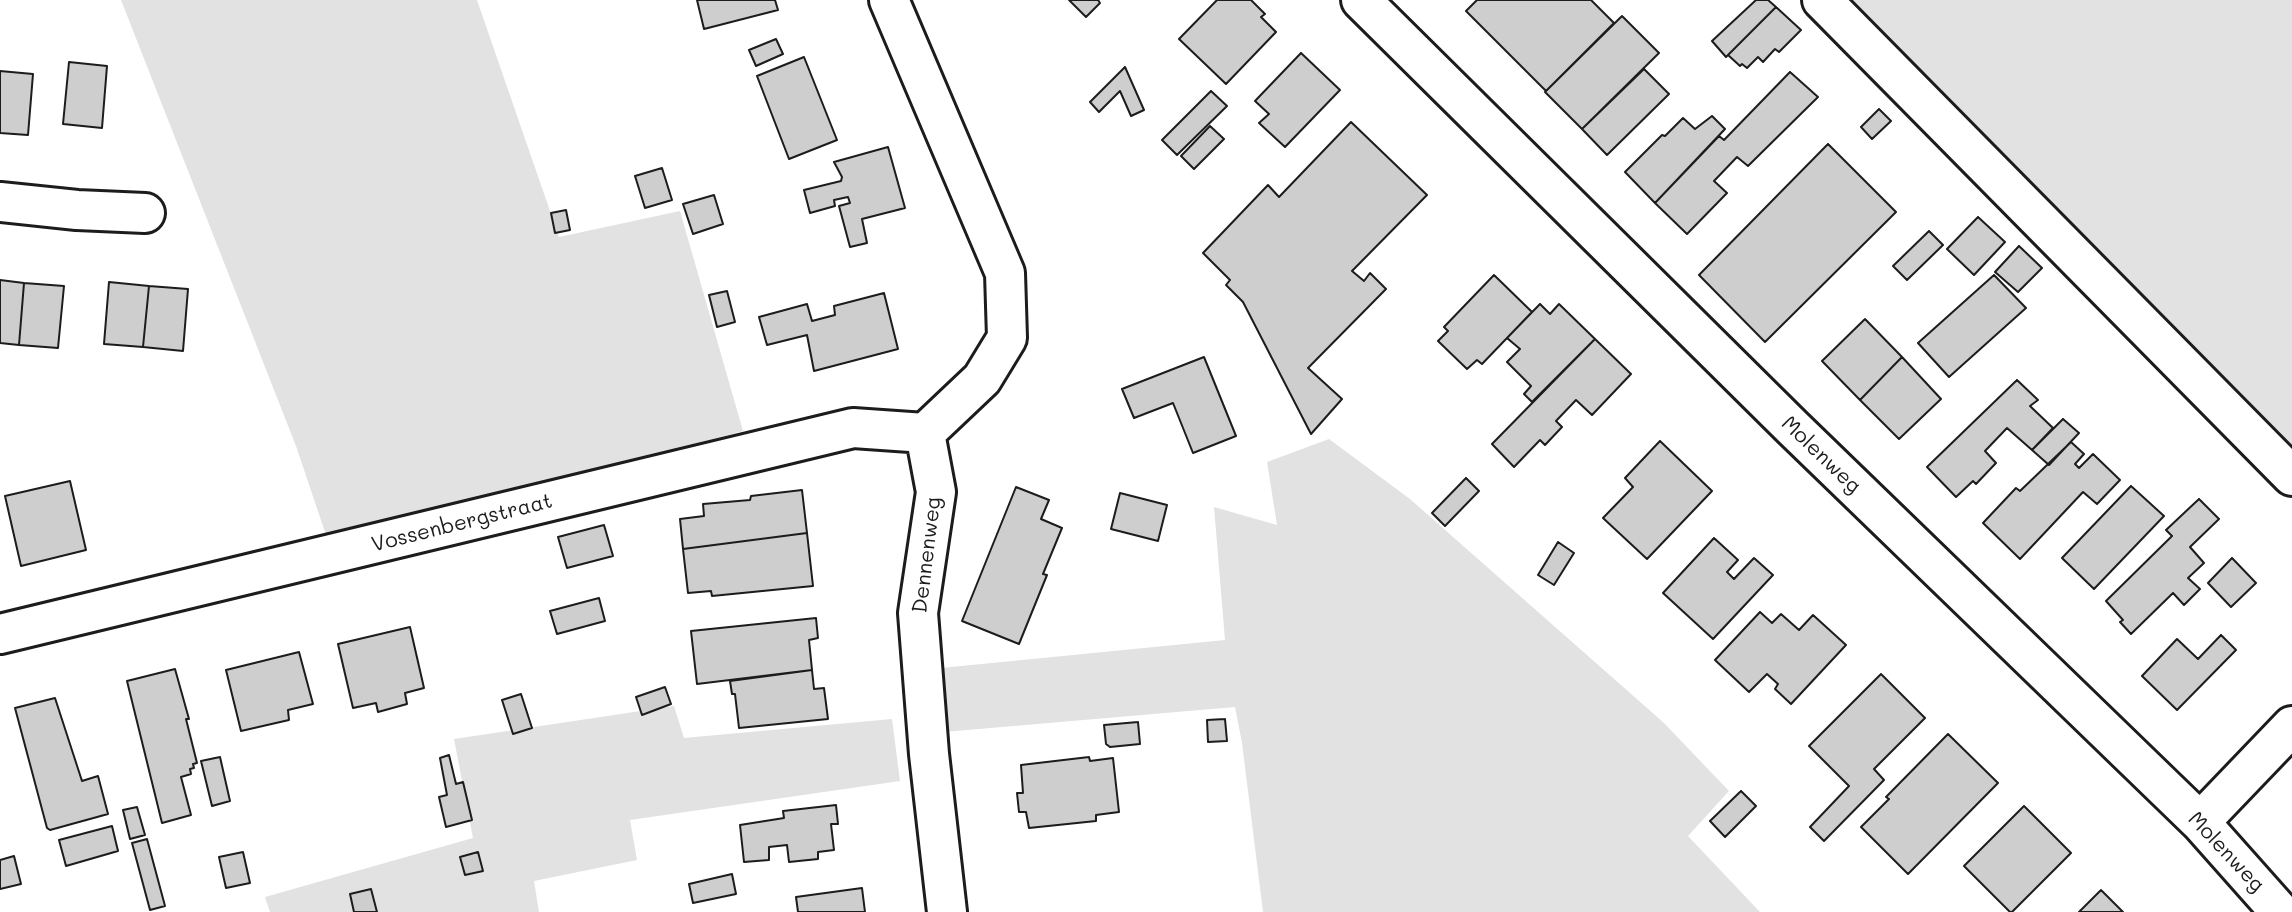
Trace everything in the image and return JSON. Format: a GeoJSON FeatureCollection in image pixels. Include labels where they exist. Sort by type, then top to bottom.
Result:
{"type":"FeatureCollection","features":[{"type":"Feature","properties":{"kind":"street"},"geometry":{"type":"LineString","coordinates":[[889,0],[1005,273],[1007,338],[982,379],[925,433]]}},
{"type":"Feature","properties":{"kind":"street","name":"Molenweg"},"geometry":{"type":"LineString","coordinates":[[1361,0],[1792,427],[2200,822],[2280,912]]}},
{"type":"Feature","properties":{"kind":"street"},"geometry":{"type":"LineString","coordinates":[[1822,0],[2292,476]]}},
{"type":"Feature","properties":{"kind":"street"},"geometry":{"type":"LineString","coordinates":[[0,202],[145,213]]}},
{"type":"Feature","properties":{"kind":"street","name":"Vossenbergstraat"},"geometry":{"type":"LineString","coordinates":[[0,634],[853,428],[925,433]]}},
{"type":"Feature","properties":{"kind":"street","name":"Dennenweg"},"geometry":{"type":"LineString","coordinates":[[925,433],[936,492],[918,613],[929,754],[947,912]]}},
{"type":"Feature","properties":{"kind":"street"},"geometry":{"type":"LineString","coordinates":[[2200,822],[2292,726]]}},
{"type":"Feature","properties":{"kind":"shaded area"},"geometry":{"type":"Polygon","coordinates":[[[121,0],[477,0],[559,237],[680,211],[743,431],[329,544],[296,446],[121,0]]]}},
{"type":"Feature","properties":{"kind":"shaded area"},"geometry":{"type":"Polygon","coordinates":[[[1839,0],[2292,0],[2292,471],[1839,0]]]}},
{"type":"Feature","properties":{"kind":"shaded area"},"geometry":{"type":"Polygon","coordinates":[[[1329,439],[1410,499],[1664,723],[1729,791],[1688,836],[1760,912],[1263,912],[1235,707],[944,732],[941,668],[1225,640],[1214,507],[1277,525],[1267,462],[1329,439]]]}},
{"type":"Feature","properties":{"kind":"shaded area"},"geometry":{"type":"Polygon","coordinates":[[[674,706],[684,738],[892,719],[900,781],[630,820],[637,860],[534,881],[539,912],[270,912],[265,897],[473,838],[454,739],[674,706]]]}},
{"type":"Feature","properties":{"kind":"building"},"geometry":{"type":"Polygon","coordinates":[[[697,0],[775,0],[778,10],[704,29],[697,0]]]}},
{"type":"Feature","properties":{"kind":"building"},"geometry":{"type":"Polygon","coordinates":[[[1069,0],[1098,0],[1100,3],[1086,17],[1069,0]]]}},
{"type":"Feature","properties":{"kind":"building"},"geometry":{"type":"Polygon","coordinates":[[[1217,0],[1251,0],[1265,14],[1261,17],[1276,32],[1226,84],[1179,39],[1217,0]]]}},
{"type":"Feature","properties":{"kind":"building"},"geometry":{"type":"Polygon","coordinates":[[[1477,0],[1591,0],[1614,23],[1546,91],[1466,11],[1477,0]]]}},
{"type":"Feature","properties":{"kind":"building"},"geometry":{"type":"Polygon","coordinates":[[[1756,0],[1768,0],[1776,7],[1726,57],[1712,41],[1756,0]]]}},
{"type":"Feature","properties":{"kind":"building"},"geometry":{"type":"Polygon","coordinates":[[[1776,7],[1801,30],[1779,52],[1775,49],[1763,62],[1758,57],[1747,68],[1742,64],[1740,66],[1728,55],[1776,7]]]}},
{"type":"Feature","properties":{"kind":"building"},"geometry":{"type":"Polygon","coordinates":[[[1622,16],[1659,53],[1582,129],[1545,92],[1622,16]]]}},
{"type":"Feature","properties":{"kind":"building"},"geometry":{"type":"Polygon","coordinates":[[[776,39],[783,54],[756,66],[749,50],[776,39]]]}},
{"type":"Feature","properties":{"kind":"building"},"geometry":{"type":"Polygon","coordinates":[[[1301,53],[1340,90],[1285,147],[1259,123],[1269,114],[1255,101],[1301,53]]]}},
{"type":"Feature","properties":{"kind":"building"},"geometry":{"type":"Polygon","coordinates":[[[804,57],[837,140],[789,159],[757,76],[804,57]]]}},
{"type":"Feature","properties":{"kind":"building"},"geometry":{"type":"Polygon","coordinates":[[[69,62],[107,66],[102,128],[63,124],[69,62]]]}},
{"type":"Feature","properties":{"kind":"building"},"geometry":{"type":"Polygon","coordinates":[[[1125,67],[1144,110],[1131,116],[1120,91],[1099,112],[1090,102],[1125,67]]]}},
{"type":"Feature","properties":{"kind":"building"},"geometry":{"type":"Polygon","coordinates":[[[1644,69],[1669,94],[1607,155],[1582,129],[1644,69]]]}},
{"type":"Feature","properties":{"kind":"building"},"geometry":{"type":"Polygon","coordinates":[[[0,71],[33,74],[28,135],[0,133],[0,71]]]}},
{"type":"Feature","properties":{"kind":"building"},"geometry":{"type":"Polygon","coordinates":[[[1790,72],[1818,97],[1748,166],[1737,157],[1714,181],[1727,193],[1687,234],[1655,203],[1719,136],[1724,140],[1790,72]]]}},
{"type":"Feature","properties":{"kind":"building"},"geometry":{"type":"Polygon","coordinates":[[[1211,91],[1227,106],[1177,155],[1162,140],[1211,91]]]}},
{"type":"Feature","properties":{"kind":"building"},"geometry":{"type":"Polygon","coordinates":[[[1879,109],[1891,121],[1872,139],[1861,127],[1879,109]]]}},
{"type":"Feature","properties":{"kind":"building"},"geometry":{"type":"Polygon","coordinates":[[[1712,116],[1725,129],[1655,203],[1625,172],[1683,118],[1695,129],[1712,116]]]}},
{"type":"Feature","properties":{"kind":"building"},"geometry":{"type":"Polygon","coordinates":[[[1351,122],[1427,195],[1352,271],[1364,281],[1370,273],[1386,289],[1308,368],[1342,399],[1311,434],[1243,302],[1226,285],[1230,280],[1203,253],[1268,185],[1279,197],[1351,122]]]}},
{"type":"Feature","properties":{"kind":"building"},"geometry":{"type":"Polygon","coordinates":[[[1210,126],[1224,139],[1194,169],[1181,156],[1210,126]]]}},
{"type":"Feature","properties":{"kind":"building"},"geometry":{"type":"Polygon","coordinates":[[[1828,144],[1896,212],[1765,342],[1699,275],[1828,144]]]}},
{"type":"Feature","properties":{"kind":"building"},"geometry":{"type":"Polygon","coordinates":[[[888,147],[905,208],[862,219],[867,243],[850,247],[839,206],[850,203],[848,197],[834,200],[835,206],[810,213],[804,190],[841,181],[842,177],[834,162],[888,147]]]}},
{"type":"Feature","properties":{"kind":"building"},"geometry":{"type":"Polygon","coordinates":[[[662,168],[672,200],[645,208],[635,176],[662,168]]]}},
{"type":"Feature","properties":{"kind":"building"},"geometry":{"type":"Polygon","coordinates":[[[714,195],[723,224],[693,234],[683,204],[714,195]]]}},
{"type":"Feature","properties":{"kind":"building"},"geometry":{"type":"Polygon","coordinates":[[[566,210],[570,230],[555,233],[551,213],[566,210]]]}},
{"type":"Feature","properties":{"kind":"building"},"geometry":{"type":"Polygon","coordinates":[[[1978,217],[2005,242],[1974,275],[1947,249],[1978,217]]]}},
{"type":"Feature","properties":{"kind":"building"},"geometry":{"type":"Polygon","coordinates":[[[1929,231],[1943,245],[1907,280],[1893,266],[1929,231]]]}},
{"type":"Feature","properties":{"kind":"building"},"geometry":{"type":"Polygon","coordinates":[[[2019,246],[2042,268],[2018,292],[1995,272],[2019,246]]]}},
{"type":"Feature","properties":{"kind":"building"},"geometry":{"type":"Polygon","coordinates":[[[1494,275],[1532,312],[1482,364],[1477,360],[1467,369],[1438,341],[1448,331],[1444,327],[1494,275]]]}},
{"type":"Feature","properties":{"kind":"building"},"geometry":{"type":"Polygon","coordinates":[[[1994,275],[2026,308],[1949,377],[1918,343],[1994,275]]]}},
{"type":"Feature","properties":{"kind":"building"},"geometry":{"type":"Polygon","coordinates":[[[0,280],[24,283],[19,345],[0,343],[0,280]]]}},
{"type":"Feature","properties":{"kind":"building"},"geometry":{"type":"Polygon","coordinates":[[[109,282],[149,286],[143,347],[104,344],[109,282]]]}},
{"type":"Feature","properties":{"kind":"building"},"geometry":{"type":"Polygon","coordinates":[[[24,283],[64,286],[58,348],[19,345],[24,283]]]}},
{"type":"Feature","properties":{"kind":"building"},"geometry":{"type":"Polygon","coordinates":[[[149,286],[188,289],[183,351],[143,347],[149,286]]]}},
{"type":"Feature","properties":{"kind":"building"},"geometry":{"type":"Polygon","coordinates":[[[727,291],[735,322],[717,327],[709,295],[727,291]]]}},
{"type":"Feature","properties":{"kind":"building"},"geometry":{"type":"Polygon","coordinates":[[[884,293],[898,349],[814,371],[807,335],[767,345],[759,317],[807,304],[812,321],[835,315],[834,306],[884,293]]]}},
{"type":"Feature","properties":{"kind":"building"},"geometry":{"type":"Polygon","coordinates":[[[1540,304],[1550,314],[1559,304],[1595,339],[1532,402],[1524,394],[1531,386],[1507,362],[1520,349],[1507,338],[1540,304]]]}},
{"type":"Feature","properties":{"kind":"building"},"geometry":{"type":"Polygon","coordinates":[[[1865,319],[1902,357],[1860,400],[1822,361],[1865,319]]]}},
{"type":"Feature","properties":{"kind":"building"},"geometry":{"type":"Polygon","coordinates":[[[1595,339],[1631,374],[1592,415],[1576,400],[1556,421],[1562,427],[1545,445],[1540,440],[1514,467],[1492,444],[1595,339]]]}},
{"type":"Feature","properties":{"kind":"building"},"geometry":{"type":"Polygon","coordinates":[[[1204,357],[1236,436],[1193,453],[1173,403],[1134,418],[1122,389],[1204,357]]]}},
{"type":"Feature","properties":{"kind":"building"},"geometry":{"type":"Polygon","coordinates":[[[1902,357],[1941,399],[1899,439],[1860,400],[1902,357]]]}},
{"type":"Feature","properties":{"kind":"building"},"geometry":{"type":"Polygon","coordinates":[[[2017,380],[2038,400],[2030,406],[2053,428],[2032,450],[2007,428],[1985,451],[1996,463],[1976,484],[1973,481],[1956,497],[1927,467],[2017,380]]]}},
{"type":"Feature","properties":{"kind":"building"},"geometry":{"type":"Polygon","coordinates":[[[2063,419],[2079,433],[2049,465],[2032,450],[2063,419]]]}},
{"type":"Feature","properties":{"kind":"building"},"geometry":{"type":"Polygon","coordinates":[[[1660,441],[1712,491],[1647,559],[1603,518],[1633,487],[1625,478],[1660,441]]]}},
{"type":"Feature","properties":{"kind":"building"},"geometry":{"type":"Polygon","coordinates":[[[2071,442],[2084,454],[2075,464],[2079,468],[2093,454],[2120,480],[2097,504],[2083,492],[2020,559],[1983,523],[2016,488],[2020,491],[2071,442]]]}},
{"type":"Feature","properties":{"kind":"building"},"geometry":{"type":"Polygon","coordinates":[[[1466,478],[1479,491],[1445,526],[1432,513],[1466,478]]]}},
{"type":"Feature","properties":{"kind":"building"},"geometry":{"type":"Polygon","coordinates":[[[70,481],[86,550],[21,566],[5,496],[70,481]]]}},
{"type":"Feature","properties":{"kind":"building"},"geometry":{"type":"Polygon","coordinates":[[[2131,486],[2164,516],[2094,589],[2062,558],[2131,486]]]}},
{"type":"Feature","properties":{"kind":"building"},"geometry":{"type":"Polygon","coordinates":[[[1016,487],[1049,500],[1041,519],[1062,528],[1043,574],[1047,575],[1019,644],[962,621],[1016,487]]]}},
{"type":"Feature","properties":{"kind":"building"},"geometry":{"type":"Polygon","coordinates":[[[802,490],[807,533],[683,549],[680,519],[704,516],[703,504],[750,500],[751,496],[802,490]]]}},
{"type":"Feature","properties":{"kind":"building"},"geometry":{"type":"Polygon","coordinates":[[[1120,493],[1167,505],[1158,541],[1111,529],[1120,493]]]}},
{"type":"Feature","properties":{"kind":"building"},"geometry":{"type":"Polygon","coordinates":[[[2199,499],[2219,519],[2190,547],[2204,563],[2188,578],[2200,589],[2184,605],[2173,593],[2131,634],[2106,601],[2172,536],[2166,530],[2199,499]]]}},
{"type":"Feature","properties":{"kind":"building"},"geometry":{"type":"Polygon","coordinates":[[[604,525],[613,556],[567,568],[558,537],[604,525]]]}},
{"type":"Feature","properties":{"kind":"building"},"geometry":{"type":"Polygon","coordinates":[[[807,533],[813,586],[712,596],[711,591],[688,593],[683,549],[807,533]]]}},
{"type":"Feature","properties":{"kind":"building"},"geometry":{"type":"Polygon","coordinates":[[[1714,538],[1738,560],[1727,572],[1734,579],[1754,558],[1773,575],[1713,639],[1663,593],[1714,538]]]}},
{"type":"Feature","properties":{"kind":"building"},"geometry":{"type":"Polygon","coordinates":[[[1558,542],[1574,553],[1554,585],[1538,575],[1558,542]]]}},
{"type":"Feature","properties":{"kind":"building"},"geometry":{"type":"Polygon","coordinates":[[[2232,558],[2256,583],[2231,607],[2208,583],[2232,558]]]}},
{"type":"Feature","properties":{"kind":"building"},"geometry":{"type":"Polygon","coordinates":[[[599,598],[605,621],[557,634],[550,611],[599,598]]]}},
{"type":"Feature","properties":{"kind":"building"},"geometry":{"type":"Polygon","coordinates":[[[1760,612],[1772,623],[1781,614],[1799,630],[1813,615],[1846,645],[1791,704],[1775,689],[1778,684],[1767,674],[1749,692],[1715,660],[1760,612]]]}},
{"type":"Feature","properties":{"kind":"building"},"geometry":{"type":"Polygon","coordinates":[[[816,618],[818,638],[809,640],[812,670],[697,684],[691,631],[816,618]]]}},
{"type":"Feature","properties":{"kind":"building"},"geometry":{"type":"Polygon","coordinates":[[[410,627],[424,688],[405,693],[407,704],[378,712],[376,703],[353,708],[338,644],[410,627]]]}},
{"type":"Feature","properties":{"kind":"building"},"geometry":{"type":"Polygon","coordinates":[[[2221,635],[2236,650],[2177,710],[2142,676],[2177,639],[2198,659],[2221,635]]]}},
{"type":"Feature","properties":{"kind":"building"},"geometry":{"type":"Polygon","coordinates":[[[299,652],[313,704],[288,710],[289,720],[241,731],[226,670],[299,652]]]}},
{"type":"Feature","properties":{"kind":"building"},"geometry":{"type":"Polygon","coordinates":[[[175,669],[189,719],[186,719],[197,763],[190,769],[191,774],[181,777],[191,815],[162,823],[127,681],[175,669]]]}},
{"type":"Feature","properties":{"kind":"building"},"geometry":{"type":"Polygon","coordinates":[[[812,670],[814,689],[824,688],[828,719],[739,728],[735,694],[732,694],[730,681],[812,670]]]}},
{"type":"Feature","properties":{"kind":"building"},"geometry":{"type":"Polygon","coordinates":[[[1881,674],[1925,718],[1874,769],[1884,780],[1824,841],[1810,827],[1849,786],[1809,746],[1881,674]]]}},
{"type":"Feature","properties":{"kind":"building"},"geometry":{"type":"Polygon","coordinates":[[[665,687],[671,704],[642,715],[636,697],[665,687]]]}},
{"type":"Feature","properties":{"kind":"building"},"geometry":{"type":"Polygon","coordinates":[[[521,694],[532,728],[513,734],[502,700],[521,694]]]}},
{"type":"Feature","properties":{"kind":"building"},"geometry":{"type":"Polygon","coordinates":[[[55,698],[82,781],[98,776],[108,814],[50,830],[47,828],[15,708],[55,698]]]}},
{"type":"Feature","properties":{"kind":"building"},"geometry":{"type":"Polygon","coordinates":[[[1225,719],[1227,741],[1208,742],[1207,720],[1225,719]]]}},
{"type":"Feature","properties":{"kind":"building"},"geometry":{"type":"Polygon","coordinates":[[[1138,722],[1140,744],[1110,747],[1106,744],[1104,725],[1138,722]]]}},
{"type":"Feature","properties":{"kind":"building"},"geometry":{"type":"Polygon","coordinates":[[[1948,734],[1998,783],[1908,874],[1861,827],[1889,799],[1886,797],[1948,734]]]}},
{"type":"Feature","properties":{"kind":"building"},"geometry":{"type":"Polygon","coordinates":[[[449,755],[456,784],[463,782],[472,820],[446,827],[439,797],[447,795],[440,758],[449,755]]]}},
{"type":"Feature","properties":{"kind":"building"},"geometry":{"type":"Polygon","coordinates":[[[220,757],[230,801],[212,806],[201,761],[220,757]]]}},
{"type":"Feature","properties":{"kind":"building"},"geometry":{"type":"Polygon","coordinates":[[[1089,757],[1090,761],[1113,758],[1119,812],[1096,815],[1096,821],[1029,828],[1026,812],[1019,812],[1017,793],[1023,793],[1021,765],[1089,757]]]}},
{"type":"Feature","properties":{"kind":"building"},"geometry":{"type":"Polygon","coordinates":[[[1741,791],[1756,806],[1725,837],[1710,821],[1741,791]]]}},
{"type":"Feature","properties":{"kind":"building"},"geometry":{"type":"Polygon","coordinates":[[[836,805],[838,824],[831,824],[834,850],[818,852],[818,859],[789,862],[787,845],[769,847],[769,860],[744,862],[740,825],[784,818],[783,811],[836,805]]]}},
{"type":"Feature","properties":{"kind":"building"},"geometry":{"type":"Polygon","coordinates":[[[2024,806],[2071,853],[2010,912],[1964,866],[2024,806]]]}},
{"type":"Feature","properties":{"kind":"building"},"geometry":{"type":"Polygon","coordinates":[[[137,807],[145,835],[130,839],[123,810],[137,807]]]}},
{"type":"Feature","properties":{"kind":"building"},"geometry":{"type":"Polygon","coordinates":[[[112,826],[118,851],[66,866],[59,840],[112,826]]]}},
{"type":"Feature","properties":{"kind":"building"},"geometry":{"type":"Polygon","coordinates":[[[147,839],[165,906],[150,910],[132,843],[147,839]]]}},
{"type":"Feature","properties":{"kind":"building"},"geometry":{"type":"Polygon","coordinates":[[[243,852],[250,883],[226,888],[219,857],[243,852]]]}},
{"type":"Feature","properties":{"kind":"building"},"geometry":{"type":"Polygon","coordinates":[[[478,852],[483,871],[465,875],[460,857],[478,852]]]}},
{"type":"Feature","properties":{"kind":"building"},"geometry":{"type":"Polygon","coordinates":[[[14,856],[21,884],[0,889],[0,860],[14,856]]]}},
{"type":"Feature","properties":{"kind":"building"},"geometry":{"type":"Polygon","coordinates":[[[732,874],[736,894],[693,903],[689,884],[732,874]]]}},
{"type":"Feature","properties":{"kind":"building"},"geometry":{"type":"Polygon","coordinates":[[[862,888],[865,912],[798,912],[796,897],[862,888]]]}},
{"type":"Feature","properties":{"kind":"building"},"geometry":{"type":"Polygon","coordinates":[[[371,889],[377,912],[354,912],[350,894],[371,889]]]}},
{"type":"Feature","properties":{"kind":"building"},"geometry":{"type":"Polygon","coordinates":[[[2101,890],[2123,912],[2079,912],[2101,890]]]}}]}
